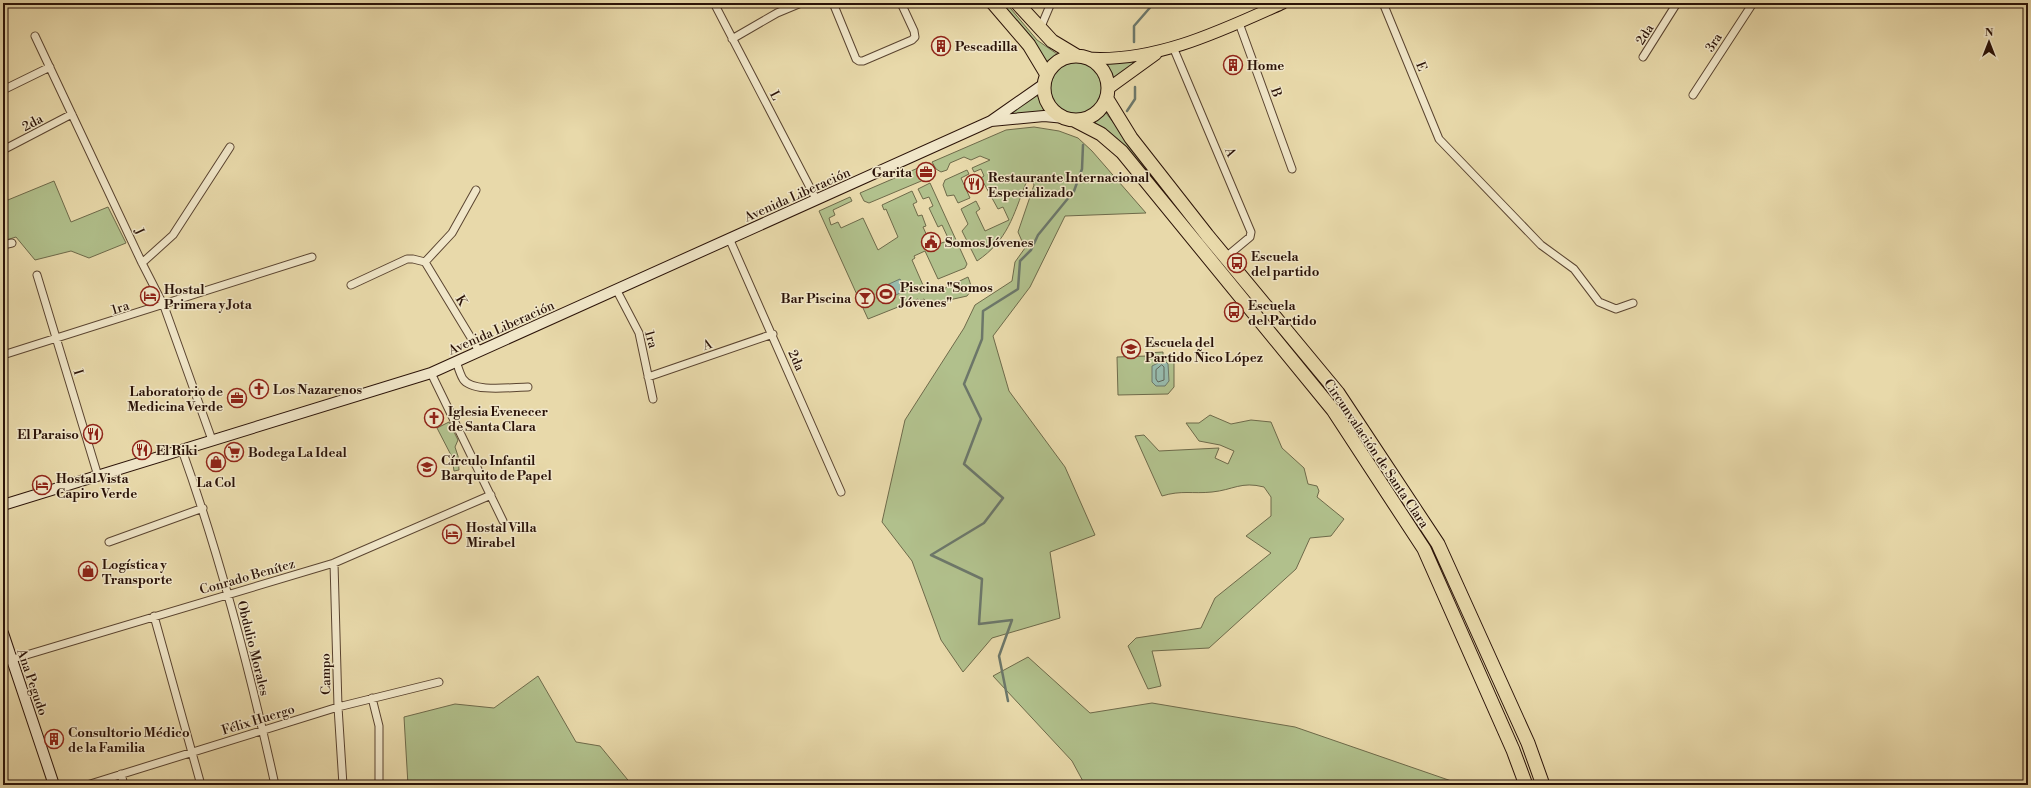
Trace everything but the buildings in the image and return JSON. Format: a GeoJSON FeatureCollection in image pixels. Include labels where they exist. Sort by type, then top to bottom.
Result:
{"type":"FeatureCollection","features":[{"type":"Feature","properties":{"kind":"highway"},"geometry":{"type":"LineString","coordinates":[[993,3],[1029,45],[1045,79],[1044,95],[1048,105],[1055,113],[1069,119],[1084,119],[1094,115],[1102,108],[1108,94],[1107,78],[1102,69],[1095,62],[1081,57],[1052,41],[1017,3]]}},
{"type":"Feature","properties":{"kind":"highway"},"geometry":{"type":"LineString","coordinates":[[1045,79],[1059,61],[1081,57]]}},
{"type":"Feature","properties":{"kind":"highway","name":"Circunvalación de Santa Clara"},"geometry":{"type":"LineString","coordinates":[[1108,94],[1130,138],[1338,392],[1438,544],[1528,743],[1543,785]]}},
{"type":"Feature","properties":{"kind":"highway","name":"Circunvalación de Santa Clara"},"geometry":{"type":"LineString","coordinates":[[1069,119],[1096,131],[1122,152],[1333,410],[1424,550],[1513,750],[1526,785]]}},
{"type":"Feature","properties":{"kind":"main road"},"geometry":{"type":"LineString","coordinates":[[1081,57],[1106,59],[1158,52],[1239,23],[1283,3]]}},
{"type":"Feature","properties":{"kind":"main road"},"geometry":{"type":"LineString","coordinates":[[1108,94],[1158,52]]}},
{"type":"Feature","properties":{"kind":"main road","name":"Avenida Liberación"},"geometry":{"type":"LineString","coordinates":[[3,505],[430,373],[991,121],[1045,79]]}},
{"type":"Feature","properties":{"kind":"main road","name":"Avenida Liberación"},"geometry":{"type":"LineString","coordinates":[[991,121],[1044,116],[1069,119]]}},
{"type":"Feature","properties":{"kind":"main road","name":"Ana Pegudo"},"geometry":{"type":"LineString","coordinates":[[3,633],[7,661],[54,785]]}},
{"type":"Feature","properties":{"kind":"street","name":"L"},"geometry":{"type":"LineString","coordinates":[[714,3],[816,199]]}},
{"type":"Feature","properties":{"kind":"street"},"geometry":{"type":"LineString","coordinates":[[732,39],[777,13],[801,3]]}},
{"type":"Feature","properties":{"kind":"street"},"geometry":{"type":"LineString","coordinates":[[833,3],[859,62],[863,62],[912,40],[915,37],[914,31],[901,3]]}},
{"type":"Feature","properties":{"kind":"street"},"geometry":{"type":"LineString","coordinates":[[1040,29],[1051,3]]}},
{"type":"Feature","properties":{"kind":"street","name":"E"},"geometry":{"type":"LineString","coordinates":[[1383,3],[1439,139],[1541,245],[1574,269],[1599,302],[1616,309],[1632,302]]}},
{"type":"Feature","properties":{"kind":"street","name":"2da"},"geometry":{"type":"LineString","coordinates":[[1643,57],[1677,3]]}},
{"type":"Feature","properties":{"kind":"street","name":"3ra"},"geometry":{"type":"LineString","coordinates":[[1693,95],[1753,3]]}},
{"type":"Feature","properties":{"kind":"street","name":"B"},"geometry":{"type":"LineString","coordinates":[[1239,23],[1292,169]]}},
{"type":"Feature","properties":{"kind":"street","name":"J"},"geometry":{"type":"LineString","coordinates":[[35,36],[142,263],[164,306],[212,440]]}},
{"type":"Feature","properties":{"kind":"street","name":"A"},"geometry":{"type":"LineString","coordinates":[[1173,47],[1251,232],[1250,237],[1226,257]]}},
{"type":"Feature","properties":{"kind":"street"},"geometry":{"type":"LineString","coordinates":[[3,90],[50,67]]}},
{"type":"Feature","properties":{"kind":"street","name":"2da"},"geometry":{"type":"LineString","coordinates":[[3,150],[72,114]]}},
{"type":"Feature","properties":{"kind":"street"},"geometry":{"type":"LineString","coordinates":[[142,263],[173,234],[230,147]]}},
{"type":"Feature","properties":{"kind":"street"},"geometry":{"type":"LineString","coordinates":[[351,285],[407,259],[425,262],[452,233],[476,190]]}},
{"type":"Feature","properties":{"kind":"street","name":"2da"},"geometry":{"type":"LineString","coordinates":[[729,238],[773,334],[841,492]]}},
{"type":"Feature","properties":{"kind":"street"},"geometry":{"type":"LineString","coordinates":[[3,245],[12,243]]}},
{"type":"Feature","properties":{"kind":"street","name":"1ra"},"geometry":{"type":"LineString","coordinates":[[3,355],[164,306],[312,257]]}},
{"type":"Feature","properties":{"kind":"street","name":"K"},"geometry":{"type":"LineString","coordinates":[[425,262],[479,351]]}},
{"type":"Feature","properties":{"kind":"street","name":"I"},"geometry":{"type":"LineString","coordinates":[[37,275],[98,476]]}},
{"type":"Feature","properties":{"kind":"street","name":"1ra"},"geometry":{"type":"LineString","coordinates":[[616,289],[639,333],[653,399]]}},
{"type":"Feature","properties":{"kind":"street","name":"A"},"geometry":{"type":"LineString","coordinates":[[648,377],[773,334]]}},
{"type":"Feature","properties":{"kind":"street"},"geometry":{"type":"LineString","coordinates":[[456,361],[463,379],[469,385],[478,388],[528,387]]}},
{"type":"Feature","properties":{"kind":"street"},"geometry":{"type":"LineString","coordinates":[[430,373],[503,521]]}},
{"type":"Feature","properties":{"kind":"street","name":"Obdulio Morales"},"geometry":{"type":"LineString","coordinates":[[182,450],[203,508],[228,593],[263,730],[275,785]]}},
{"type":"Feature","properties":{"kind":"street","name":"Conrado Benítez"},"geometry":{"type":"LineString","coordinates":[[7,661],[228,593],[334,563],[491,496]]}},
{"type":"Feature","properties":{"kind":"street"},"geometry":{"type":"LineString","coordinates":[[109,542],[203,508]]}},
{"type":"Feature","properties":{"kind":"street","name":"Campo"},"geometry":{"type":"LineString","coordinates":[[334,563],[338,707],[343,785]]}},
{"type":"Feature","properties":{"kind":"street"},"geometry":{"type":"LineString","coordinates":[[154,616],[201,785]]}},
{"type":"Feature","properties":{"kind":"street","name":"Félix Huergo"},"geometry":{"type":"LineString","coordinates":[[87,785],[338,707],[439,682]]}},
{"type":"Feature","properties":{"kind":"street"},"geometry":{"type":"LineString","coordinates":[[372,698],[379,726],[379,785]]}},
{"type":"Feature","properties":{"kind":"street"},"geometry":{"type":"LineString","coordinates":[[121,774],[124,785]]}},
{"type":"Feature","properties":{"kind":"green space"},"geometry":{"type":"Polygon","coordinates":[[[1001,3],[1006,3],[1037,40],[1057,54],[1044,64],[1001,3]]]}},
{"type":"Feature","properties":{"kind":"green space"},"geometry":{"type":"Polygon","coordinates":[[[1142,59],[1114,81],[1106,64],[1142,59]]]}},
{"type":"Feature","properties":{"kind":"green space"},"geometry":{"type":"Polygon","coordinates":[[[1071,62],[1081,62],[1091,66],[1098,73],[1102,83],[1102,93],[1098,103],[1091,110],[1081,114],[1071,114],[1061,110],[1054,103],[1050,93],[1050,83],[1054,73],[1061,66],[1071,62]]]}},
{"type":"Feature","properties":{"kind":"green space"},"geometry":{"type":"Polygon","coordinates":[[[1036,92],[1045,112],[1004,116],[1036,92]]]}},
{"type":"Feature","properties":{"kind":"green space"},"geometry":{"type":"Polygon","coordinates":[[[1106,113],[1190,223],[1187,226],[1125,149],[1094,122],[1106,113]]]}},
{"type":"Feature","properties":{"kind":"green space"},"geometry":{"type":"Polygon","coordinates":[[[1034,127],[1059,131],[1078,138],[1092,151],[1146,213],[1065,216],[1030,287],[993,336],[1009,391],[1065,467],[1095,535],[1050,552],[1060,618],[992,638],[963,672],[941,640],[912,561],[882,522],[905,420],[964,328],[975,305],[1012,281],[1015,262],[1025,248],[1018,232],[1034,185],[1032,179],[1026,183],[1013,217],[1003,236],[996,245],[977,261],[962,231],[968,224],[961,209],[976,201],[980,209],[976,212],[985,231],[1009,220],[1003,207],[998,209],[981,178],[984,176],[981,169],[974,172],[972,168],[990,160],[980,156],[971,160],[964,157],[950,163],[947,170],[941,172],[936,169],[932,162],[1006,130],[1034,127]]]}},
{"type":"Feature","properties":{"kind":"green space"},"geometry":{"type":"Polygon","coordinates":[[[925,165],[926,170],[924,173],[927,174],[926,179],[869,203],[864,201],[860,193],[925,165]]]}},
{"type":"Feature","properties":{"kind":"green space"},"geometry":{"type":"Polygon","coordinates":[[[967,170],[969,174],[961,178],[970,198],[958,203],[954,195],[947,196],[943,185],[945,180],[967,170]]]}},
{"type":"Feature","properties":{"kind":"green space"},"geometry":{"type":"Polygon","coordinates":[[[54,181],[71,222],[108,207],[126,243],[89,258],[71,251],[35,260],[16,237],[3,241],[3,202],[54,181]]]}},
{"type":"Feature","properties":{"kind":"green space"},"geometry":{"type":"Polygon","coordinates":[[[930,183],[967,264],[965,268],[938,279],[925,251],[914,256],[915,258],[912,260],[926,292],[941,285],[943,289],[968,277],[971,289],[967,296],[927,305],[924,299],[919,301],[918,299],[868,319],[819,211],[850,197],[852,201],[833,210],[835,215],[829,218],[831,225],[838,222],[841,228],[863,218],[878,250],[898,237],[886,209],[884,210],[882,205],[912,191],[917,202],[913,204],[918,216],[922,215],[926,226],[923,227],[932,247],[949,240],[942,225],[938,227],[929,208],[933,206],[929,197],[923,199],[918,189],[930,183]]]}},
{"type":"Feature","properties":{"kind":"green space"},"geometry":{"type":"Polygon","coordinates":[[[1163,352],[1163,356],[1174,355],[1174,387],[1168,394],[1118,395],[1117,357],[1147,356],[1147,353],[1163,352]]]}},
{"type":"Feature","properties":{"kind":"green space"},"geometry":{"type":"Polygon","coordinates":[[[1210,415],[1231,424],[1251,420],[1271,422],[1282,448],[1304,468],[1308,484],[1317,486],[1319,491],[1317,497],[1344,519],[1331,536],[1310,538],[1296,569],[1209,648],[1152,651],[1161,686],[1148,689],[1128,646],[1136,638],[1201,628],[1215,598],[1271,553],[1246,536],[1271,516],[1271,497],[1264,487],[1256,485],[1243,485],[1212,492],[1181,493],[1162,496],[1135,436],[1144,435],[1159,451],[1219,448],[1215,458],[1228,464],[1234,451],[1220,445],[1199,441],[1186,423],[1199,423],[1210,415]]]}},
{"type":"Feature","properties":{"kind":"green space"},"geometry":{"type":"Polygon","coordinates":[[[449,422],[458,440],[455,447],[458,456],[459,470],[454,471],[452,457],[437,428],[449,422]]]}},
{"type":"Feature","properties":{"kind":"green space"},"geometry":{"type":"Polygon","coordinates":[[[1028,657],[1090,713],[1152,703],[1295,727],[1463,785],[1085,785],[1072,761],[993,676],[1028,657]]]}},
{"type":"Feature","properties":{"kind":"green space"},"geometry":{"type":"Polygon","coordinates":[[[538,676],[576,742],[600,746],[632,785],[408,785],[404,717],[455,704],[494,708],[538,676]]]}},
{"type":"Feature","properties":{"kind":"water"},"geometry":{"type":"Polygon","coordinates":[[[900,279],[906,290],[884,301],[878,289],[900,279]]]}},
{"type":"Feature","properties":{"kind":"water"},"geometry":{"type":"Polygon","coordinates":[[[1158,360],[1164,360],[1168,364],[1169,381],[1165,386],[1156,386],[1152,382],[1152,366],[1158,363],[1158,360]]]}},
{"type":"Feature","properties":{"kind":"waterway"},"geometry":{"type":"LineString","coordinates":[[1134,42],[1134,26],[1154,3]]}},
{"type":"Feature","properties":{"kind":"waterway"},"geometry":{"type":"LineString","coordinates":[[1127,111],[1135,99],[1135,87]]}},
{"type":"Feature","properties":{"kind":"waterway"},"geometry":{"type":"LineString","coordinates":[[1008,701],[999,656],[1012,620],[979,624],[982,579],[931,555],[984,523],[1003,498],[964,464],[981,419],[964,384],[982,339],[983,311],[1018,289],[1020,261],[1031,250],[1038,235],[1074,191],[1082,169],[1083,145]]}},
{"type":"Feature","properties":{"kind":"place","name":"Pescadilla"},"geometry":{"type":"Point","coordinates":[941,46]}},
{"type":"Feature","properties":{"kind":"place","name":"Home"},"geometry":{"type":"Point","coordinates":[1233,65]}},
{"type":"Feature","properties":{"kind":"place","name":"Garita"},"geometry":{"type":"Point","coordinates":[926,172]}},
{"type":"Feature","properties":{"kind":"place","name":"Restaurante Internacional Especializado"},"geometry":{"type":"Point","coordinates":[974,184]}},
{"type":"Feature","properties":{"kind":"place","name":"Somos Jóvenes"},"geometry":{"type":"Point","coordinates":[931,242]}},
{"type":"Feature","properties":{"kind":"place","name":"Escuela del partido"},"geometry":{"type":"Point","coordinates":[1237,263]}},
{"type":"Feature","properties":{"kind":"place","name":"Piscina \"Somos Jóvenes\""},"geometry":{"type":"Point","coordinates":[886,294]}},
{"type":"Feature","properties":{"kind":"place","name":"Hostal Primera y Jota"},"geometry":{"type":"Point","coordinates":[150,296]}},
{"type":"Feature","properties":{"kind":"place","name":"Bar Piscina"},"geometry":{"type":"Point","coordinates":[865,298]}},
{"type":"Feature","properties":{"kind":"place","name":"Escuela del Partido"},"geometry":{"type":"Point","coordinates":[1234,312]}},
{"type":"Feature","properties":{"kind":"place","name":"Escuela del Partido Ñico López"},"geometry":{"type":"Point","coordinates":[1131,349]}},
{"type":"Feature","properties":{"kind":"place","name":"Los Nazarenos"},"geometry":{"type":"Point","coordinates":[259,389]}},
{"type":"Feature","properties":{"kind":"place","name":"Laboratorio de Medicina Verde"},"geometry":{"type":"Point","coordinates":[237,398]}},
{"type":"Feature","properties":{"kind":"place","name":"Iglesia Evenecer de Santa Clara"},"geometry":{"type":"Point","coordinates":[434,418]}},
{"type":"Feature","properties":{"kind":"place","name":"El Paraiso"},"geometry":{"type":"Point","coordinates":[93,434]}},
{"type":"Feature","properties":{"kind":"place","name":"El Riki"},"geometry":{"type":"Point","coordinates":[142,450]}},
{"type":"Feature","properties":{"kind":"place","name":"Bodega La Ideal"},"geometry":{"type":"Point","coordinates":[234,452]}},
{"type":"Feature","properties":{"kind":"place","name":"La Col"},"geometry":{"type":"Point","coordinates":[216,462]}},
{"type":"Feature","properties":{"kind":"place","name":"Círculo Infantil Barquito de Papel"},"geometry":{"type":"Point","coordinates":[427,467]}},
{"type":"Feature","properties":{"kind":"place","name":"Hostal Vista Capiro Verde"},"geometry":{"type":"Point","coordinates":[42,485]}},
{"type":"Feature","properties":{"kind":"place","name":"Hostal Villa Mirabel"},"geometry":{"type":"Point","coordinates":[452,534]}},
{"type":"Feature","properties":{"kind":"place","name":"Logística y Transporte"},"geometry":{"type":"Point","coordinates":[88,571]}},
{"type":"Feature","properties":{"kind":"place","name":"Consultorio Médico de la Familia"},"geometry":{"type":"Point","coordinates":[54,739]}}]}
